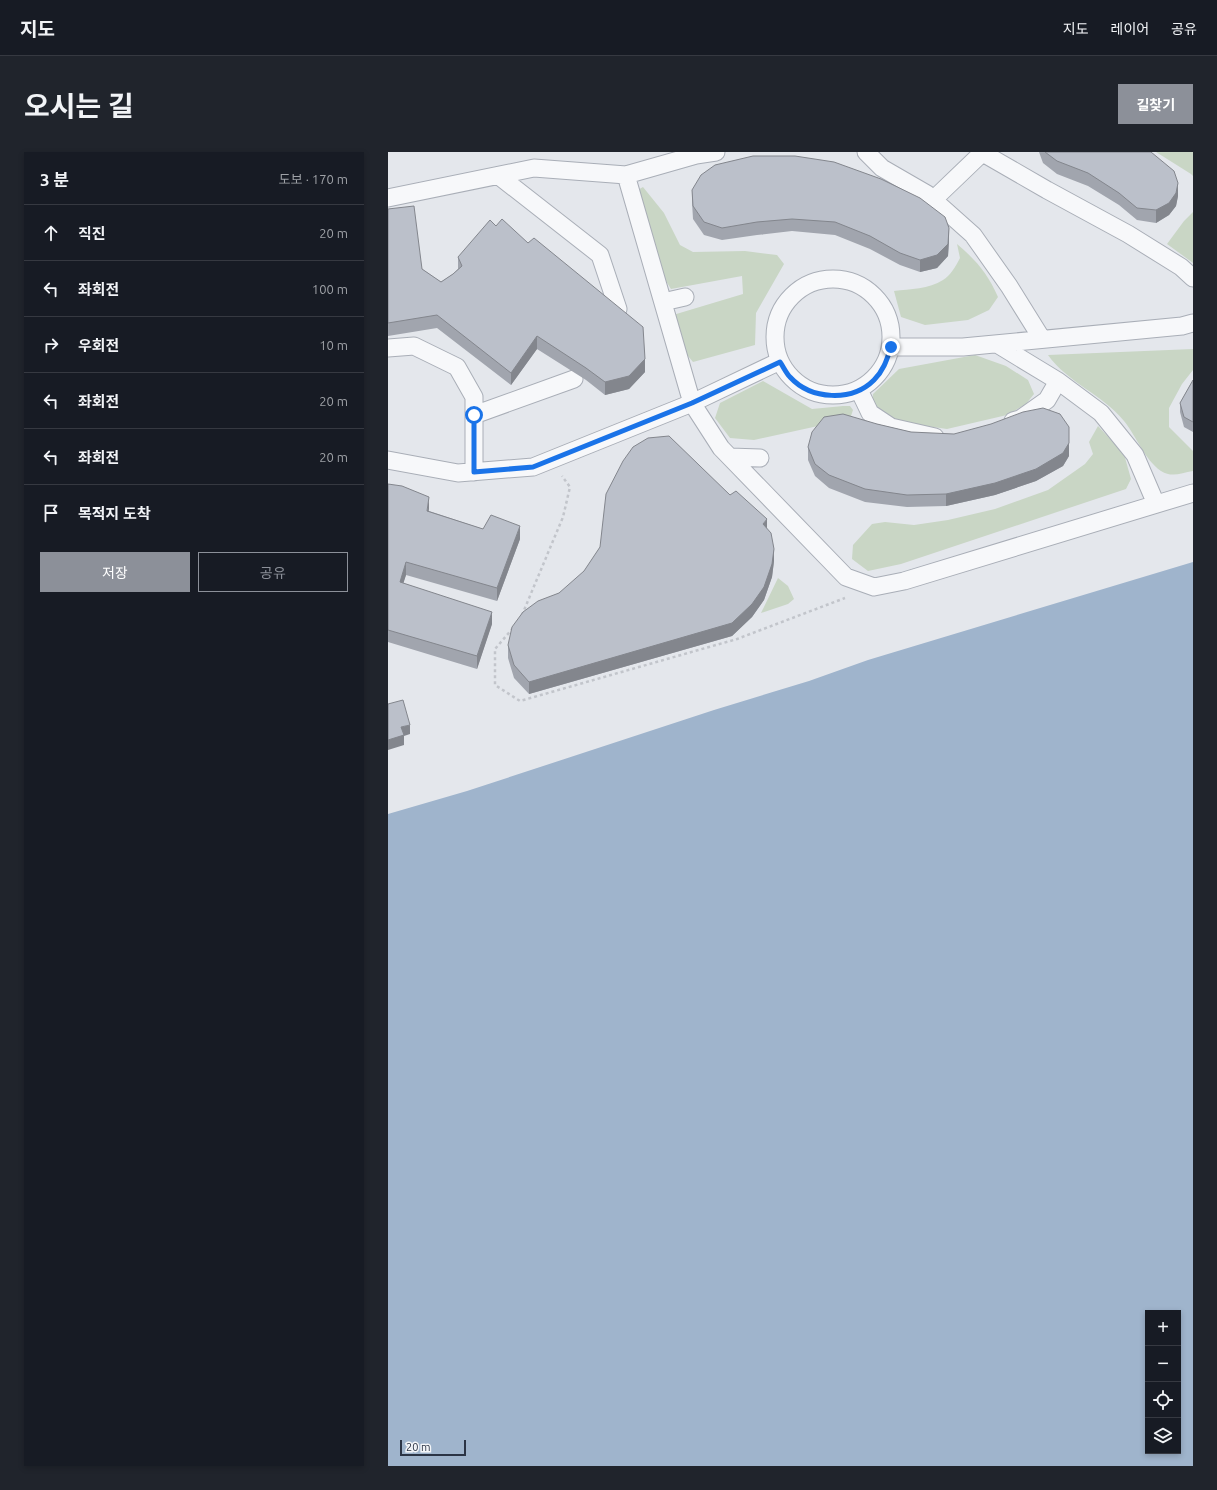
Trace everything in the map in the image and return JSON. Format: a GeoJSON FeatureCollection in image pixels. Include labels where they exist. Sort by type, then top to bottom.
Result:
{"type":"FeatureCollection","features":[{"type":"Feature","properties":{"kind":"street"},"geometry":{"type":"LineString","coordinates":[[388,198],[534,168],[626,175],[696,155],[716,152]]}},
{"type":"Feature","properties":{"kind":"street"},"geometry":{"type":"LineString","coordinates":[[866,152],[882,168],[927,194],[973,235],[1009,286],[1042,340]]}},
{"type":"Feature","properties":{"kind":"street"},"geometry":{"type":"LineString","coordinates":[[933,200],[982,153],[1128,234],[1181,267],[1193,278]]}},
{"type":"Feature","properties":{"kind":"street"},"geometry":{"type":"LineString","coordinates":[[626,175],[692,403],[721,448],[846,577],[874,587],[904,581],[1193,493]]}},
{"type":"Feature","properties":{"kind":"street"},"geometry":{"type":"LineString","coordinates":[[499,176],[600,256],[618,309]]}},
{"type":"Feature","properties":{"kind":"street"},"geometry":{"type":"LineString","coordinates":[[836,278],[855,282],[872,293],[885,308],[891,327],[891,347],[886,365],[874,380],[859,390],[841,396],[822,395],[805,389],[790,377],[780,362],[774,342],[776,322],[784,304],[798,290],[816,281],[836,278]]}},
{"type":"Feature","properties":{"kind":"street"},"geometry":{"type":"LineString","coordinates":[[663,302],[685,298]]}},
{"type":"Feature","properties":{"kind":"street"},"geometry":{"type":"LineString","coordinates":[[891,347],[963,347],[1182,326],[1193,323]]}},
{"type":"Feature","properties":{"kind":"street"},"geometry":{"type":"LineString","coordinates":[[998,344],[1058,381],[1101,413],[1135,455],[1156,504]]}},
{"type":"Feature","properties":{"kind":"street"},"geometry":{"type":"LineString","coordinates":[[388,348],[414,346],[457,367],[474,398],[474,472]]}},
{"type":"Feature","properties":{"kind":"street"},"geometry":{"type":"LineString","coordinates":[[388,460],[458,473],[533,467],[692,403],[780,362]]}},
{"type":"Feature","properties":{"kind":"street"},"geometry":{"type":"LineString","coordinates":[[474,415],[574,379]]}},
{"type":"Feature","properties":{"kind":"street"},"geometry":{"type":"LineString","coordinates":[[998,425],[1020,419],[1047,400],[1058,381]]}},
{"type":"Feature","properties":{"kind":"street"},"geometry":{"type":"LineString","coordinates":[[859,390],[870,413],[891,427],[938,438],[953,434]]}},
{"type":"Feature","properties":{"kind":"street"},"geometry":{"type":"LineString","coordinates":[[730,457],[760,458]]}},
{"type":"Feature","properties":{"kind":"path"},"geometry":{"type":"LineString","coordinates":[[520,620],[563,517],[570,487],[552,460]]}},
{"type":"Feature","properties":{"kind":"path"},"geometry":{"type":"LineString","coordinates":[[515,626],[495,649],[495,685],[520,701],[737,639],[845,598]]}},
{"type":"Feature","properties":{"kind":"green space"},"geometry":{"type":"Polygon","coordinates":[[[1156,152],[1193,152],[1193,176],[1191,174],[1156,152]]]}},
{"type":"Feature","properties":{"kind":"green space"},"geometry":{"type":"Polygon","coordinates":[[[643,187],[664,213],[680,245],[693,252],[745,251],[777,255],[784,264],[756,313],[755,345],[693,362],[683,350],[673,315],[743,294],[742,276],[671,289],[659,270],[636,191],[643,187]]]}},
{"type":"Feature","properties":{"kind":"green space"},"geometry":{"type":"Polygon","coordinates":[[[1193,212],[1193,263],[1167,244],[1184,221],[1193,212]]]}},
{"type":"Feature","properties":{"kind":"green space"},"geometry":{"type":"Polygon","coordinates":[[[957,244],[981,268],[998,297],[989,310],[968,320],[925,325],[901,317],[894,291],[926,287],[938,283],[946,278],[960,258],[957,244]]]}},
{"type":"Feature","properties":{"kind":"green space"},"geometry":{"type":"Polygon","coordinates":[[[1193,349],[1193,370],[1182,384],[1169,408],[1169,427],[1193,451],[1193,471],[1173,475],[1161,471],[1155,466],[1145,454],[1124,421],[1106,404],[1065,373],[1048,355],[1193,349]]]}},
{"type":"Feature","properties":{"kind":"green space"},"geometry":{"type":"Polygon","coordinates":[[[975,355],[1006,366],[1028,380],[1034,394],[1026,404],[1007,415],[947,429],[898,422],[872,408],[873,394],[899,369],[975,355]]]}},
{"type":"Feature","properties":{"kind":"green space"},"geometry":{"type":"Polygon","coordinates":[[[763,381],[812,409],[850,406],[853,410],[850,419],[754,440],[730,438],[715,418],[720,403],[763,381]]]}},
{"type":"Feature","properties":{"kind":"green space"},"geometry":{"type":"Polygon","coordinates":[[[1098,426],[1124,454],[1131,479],[1126,489],[901,564],[868,571],[852,559],[853,545],[872,524],[885,522],[914,525],[948,520],[995,509],[1048,490],[1085,464],[1093,454],[1089,442],[1098,426]]]}},
{"type":"Feature","properties":{"kind":"green space"},"geometry":{"type":"Polygon","coordinates":[[[778,578],[788,586],[794,599],[788,604],[761,613],[778,578]]]}},
{"type":"Feature","properties":{"kind":"water"},"geometry":{"type":"Polygon","coordinates":[[[1193,562],[1193,1466],[388,1466],[388,814],[467,791],[714,710],[809,681],[868,660],[1193,562]]]}},
{"type":"Feature","properties":{"kind":"building"},"geometry":{"type":"Polygon","coordinates":[[[1045,152],[1151,152],[1174,171],[1178,183],[1176,193],[1169,203],[1156,210],[1137,208],[1119,193],[1088,173],[1057,161],[1045,152]]]}},
{"type":"Feature","properties":{"kind":"building"},"geometry":{"type":"Polygon","coordinates":[[[753,156],[795,156],[834,162],[881,179],[920,198],[945,217],[949,228],[948,244],[937,255],[920,260],[900,253],[870,236],[835,222],[792,219],[757,222],[722,228],[704,222],[693,206],[692,190],[701,175],[715,165],[753,156]]]}},
{"type":"Feature","properties":{"kind":"building"},"geometry":{"type":"Polygon","coordinates":[[[414,206],[422,269],[441,282],[462,266],[458,257],[490,220],[496,226],[502,219],[528,243],[534,238],[643,327],[645,359],[629,376],[605,382],[537,336],[511,373],[437,315],[388,323],[388,209],[414,206]]]}},
{"type":"Feature","properties":{"kind":"building"},"geometry":{"type":"Polygon","coordinates":[[[1193,380],[1193,422],[1184,417],[1180,403],[1193,380]]]}},
{"type":"Feature","properties":{"kind":"building"},"geometry":{"type":"Polygon","coordinates":[[[1043,408],[1060,414],[1069,427],[1069,443],[1063,453],[1036,469],[995,483],[946,494],[907,495],[865,489],[829,475],[815,464],[808,447],[812,432],[824,417],[843,414],[911,432],[954,434],[991,424],[1023,412],[1043,408]]]}},
{"type":"Feature","properties":{"kind":"building"},"geometry":{"type":"Polygon","coordinates":[[[669,436],[730,495],[736,491],[767,519],[763,524],[771,533],[774,549],[772,564],[764,587],[752,604],[732,623],[529,682],[514,665],[508,645],[512,627],[523,612],[538,601],[559,593],[584,571],[600,547],[606,494],[623,461],[633,447],[648,438],[669,436]]]}},
{"type":"Feature","properties":{"kind":"building"},"geometry":{"type":"Polygon","coordinates":[[[388,484],[402,486],[429,497],[427,511],[483,529],[491,515],[520,526],[497,588],[406,562],[400,582],[492,612],[477,656],[388,630],[388,484]]]}},
{"type":"Feature","properties":{"kind":"building"},"geometry":{"type":"Polygon","coordinates":[[[403,700],[410,725],[401,727],[404,735],[388,740],[388,704],[403,700]]]}},
{"type":"Feature","properties":{"kind":"route"},"geometry":{"type":"LineString","coordinates":[[474,415],[474,472],[533,467],[601,441],[692,403],[780,362],[790,377],[805,389],[822,395],[841,396],[859,390],[874,380],[886,365],[891,347]]}}]}
